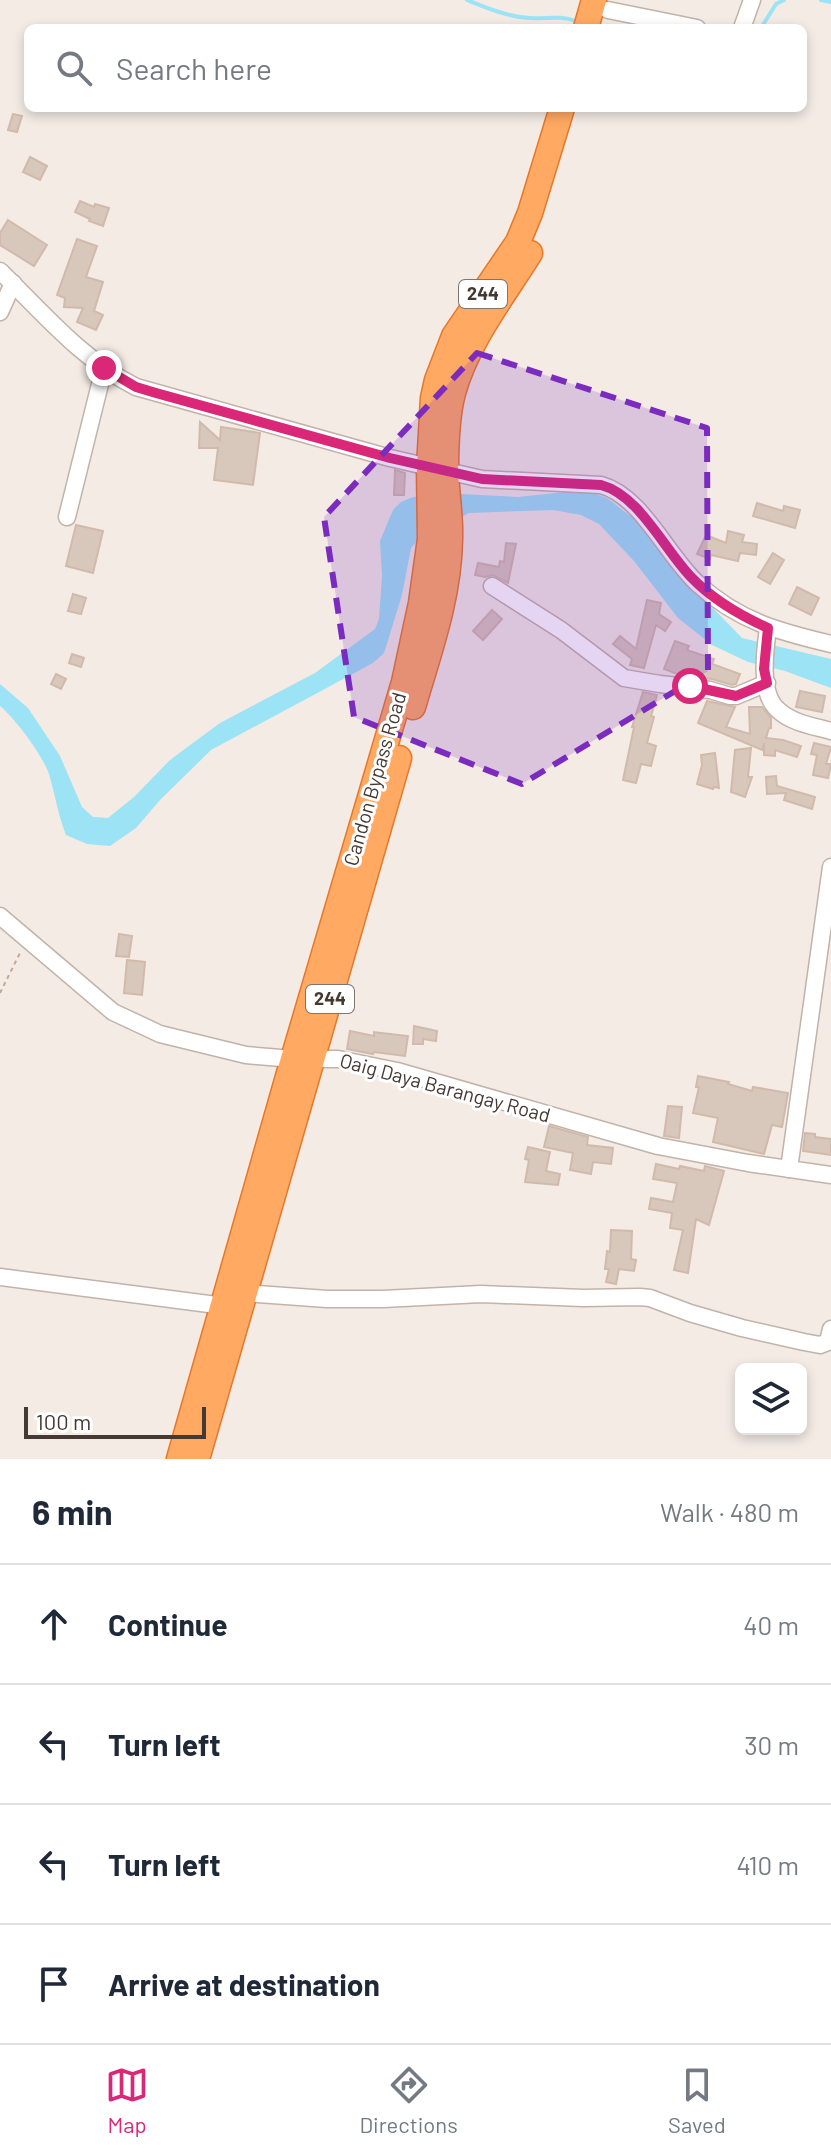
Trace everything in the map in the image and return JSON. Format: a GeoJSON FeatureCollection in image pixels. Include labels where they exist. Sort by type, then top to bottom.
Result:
{"type":"FeatureCollection","features":[{"type":"Feature","properties":{"kind":"highway"},"geometry":{"type":"LineString","coordinates":[[590,24],[604,9]]}},
{"type":"Feature","properties":{"kind":"highway","name":"Candon Bypass Road"},"geometry":{"type":"LineString","coordinates":[[197,1459],[440,538],[433,398],[442,366],[461,325],[518,242],[534,203],[561,112]]}},
{"type":"Feature","properties":{"kind":"highway","name":"Candon Bypass Road"},"geometry":{"type":"LineString","coordinates":[[438,476],[461,370],[485,323],[533,248],[546,218],[578,112]]}},
{"type":"Feature","properties":{"kind":"highway","name":"Candon Bypass Road"},"geometry":{"type":"LineString","coordinates":[[179,1459],[236,1302]]}},
{"type":"Feature","properties":{"kind":"street"},"geometry":{"type":"LineString","coordinates":[[743,24],[752,0]]}},
{"type":"Feature","properties":{"kind":"street"},"geometry":{"type":"LineString","coordinates":[[604,9],[677,24]]}},
{"type":"Feature","properties":{"kind":"street"},"geometry":{"type":"LineString","coordinates":[[0,271],[69,340],[104,368],[136,387],[390,458],[438,476],[614,488],[641,515],[698,584],[725,606],[767,635],[831,644]]}},
{"type":"Feature","properties":{"kind":"street"},"geometry":{"type":"LineString","coordinates":[[0,312],[13,283]]}},
{"type":"Feature","properties":{"kind":"street"},"geometry":{"type":"LineString","coordinates":[[67,517],[104,368]]}},
{"type":"Feature","properties":{"kind":"street"},"geometry":{"type":"LineString","coordinates":[[492,586],[561,630],[624,678],[736,696],[765,676]]}},
{"type":"Feature","properties":{"kind":"street"},"geometry":{"type":"LineString","coordinates":[[767,635],[765,676],[769,696],[777,710],[797,722],[831,731]]}},
{"type":"Feature","properties":{"kind":"street"},"geometry":{"type":"LineString","coordinates":[[789,1169],[825,954],[831,867]]}},
{"type":"Feature","properties":{"kind":"street","name":"Oaig Daya Barangay Road"},"geometry":{"type":"LineString","coordinates":[[0,916],[98,1001],[131,1022],[160,1034],[246,1055],[338,1059],[397,1071],[658,1146],[831,1175]]}},
{"type":"Feature","properties":{"kind":"street"},"geometry":{"type":"LineString","coordinates":[[0,1277],[107,1292],[236,1302],[481,1294],[640,1297],[742,1328],[820,1345],[828,1342],[831,1329]]}},
{"type":"Feature","properties":{"kind":"path"},"geometry":{"type":"LineString","coordinates":[[0,993],[27,939]]}},
{"type":"Feature","properties":{"kind":"highlighted area"},"geometry":{"type":"Polygon","coordinates":[[[477,353],[707,428],[708,671],[522,784],[354,717],[324,517],[477,353]]]}},
{"type":"Feature","properties":{"kind":"water"},"geometry":{"type":"Polygon","coordinates":[[[585,490],[607,498],[633,518],[742,638],[831,659],[831,688],[785,671],[748,662],[712,645],[678,618],[634,561],[599,524],[581,515],[553,510],[469,513],[418,540],[411,548],[402,595],[384,653],[373,663],[211,750],[136,828],[110,846],[87,844],[66,835],[46,766],[28,738],[0,706],[0,684],[28,708],[60,756],[82,807],[93,817],[108,818],[134,797],[170,760],[220,723],[315,673],[375,629],[379,619],[382,576],[380,541],[393,510],[401,502],[413,497],[461,494],[518,497],[585,490]]]}},
{"type":"Feature","properties":{"kind":"building"},"geometry":{"type":"Polygon","coordinates":[[[13,114],[22,116],[17,132],[8,130],[13,114]]]}},
{"type":"Feature","properties":{"kind":"building"},"geometry":{"type":"Polygon","coordinates":[[[30,157],[47,166],[40,180],[23,172],[30,157]]]}},
{"type":"Feature","properties":{"kind":"building"},"geometry":{"type":"Polygon","coordinates":[[[80,201],[94,207],[95,204],[109,208],[103,226],[75,212],[80,201]]]}},
{"type":"Feature","properties":{"kind":"building"},"geometry":{"type":"Polygon","coordinates":[[[8,220],[47,245],[34,266],[0,245],[0,233],[8,220]]]}},
{"type":"Feature","properties":{"kind":"building"},"geometry":{"type":"Polygon","coordinates":[[[77,239],[97,246],[86,277],[103,282],[94,311],[103,315],[96,330],[77,322],[83,308],[64,307],[65,298],[57,295],[77,239]]]}},
{"type":"Feature","properties":{"kind":"building"},"geometry":{"type":"Polygon","coordinates":[[[200,422],[220,440],[221,427],[260,433],[253,485],[214,480],[218,448],[199,448],[200,422]]]}},
{"type":"Feature","properties":{"kind":"building"},"geometry":{"type":"Polygon","coordinates":[[[395,470],[405,473],[404,495],[394,495],[395,470]]]}},
{"type":"Feature","properties":{"kind":"building"},"geometry":{"type":"Polygon","coordinates":[[[757,503],[783,511],[784,506],[800,510],[795,528],[753,516],[757,503]]]}},
{"type":"Feature","properties":{"kind":"building"},"geometry":{"type":"Polygon","coordinates":[[[76,525],[103,531],[93,573],[66,566],[76,525]]]}},
{"type":"Feature","properties":{"kind":"building"},"geometry":{"type":"Polygon","coordinates":[[[728,531],[744,535],[742,542],[757,544],[756,555],[740,553],[738,561],[711,555],[710,559],[697,554],[706,535],[726,543],[728,531]]]}},
{"type":"Feature","properties":{"kind":"building"},"geometry":{"type":"Polygon","coordinates":[[[506,543],[516,544],[508,583],[493,575],[475,575],[478,563],[499,567],[500,561],[504,562],[506,543]]]}},
{"type":"Feature","properties":{"kind":"building"},"geometry":{"type":"Polygon","coordinates":[[[773,553],[784,560],[770,584],[758,577],[773,553]]]}},
{"type":"Feature","properties":{"kind":"building"},"geometry":{"type":"Polygon","coordinates":[[[797,587],[819,598],[811,615],[789,604],[797,587]]]}},
{"type":"Feature","properties":{"kind":"building"},"geometry":{"type":"Polygon","coordinates":[[[73,594],[86,598],[81,614],[68,611],[73,594]]]}},
{"type":"Feature","properties":{"kind":"building"},"geometry":{"type":"Polygon","coordinates":[[[647,600],[661,603],[659,614],[671,622],[665,631],[656,625],[644,668],[630,665],[632,659],[613,644],[620,636],[636,649],[647,600]]]}},
{"type":"Feature","properties":{"kind":"building"},"geometry":{"type":"Polygon","coordinates":[[[492,610],[502,619],[483,640],[473,631],[492,610]]]}},
{"type":"Feature","properties":{"kind":"building"},"geometry":{"type":"Polygon","coordinates":[[[675,641],[689,646],[687,650],[714,659],[712,664],[740,674],[736,684],[683,676],[664,669],[675,641]]]}},
{"type":"Feature","properties":{"kind":"building"},"geometry":{"type":"Polygon","coordinates":[[[72,654],[84,658],[81,667],[69,663],[72,654]]]}},
{"type":"Feature","properties":{"kind":"building"},"geometry":{"type":"Polygon","coordinates":[[[56,674],[66,679],[61,689],[51,684],[56,674]]]}},
{"type":"Feature","properties":{"kind":"building"},"geometry":{"type":"Polygon","coordinates":[[[800,691],[825,696],[822,712],[796,707],[800,691]]]}},
{"type":"Feature","properties":{"kind":"building"},"geometry":{"type":"Polygon","coordinates":[[[643,692],[657,695],[647,743],[656,746],[651,766],[641,764],[636,783],[623,780],[632,727],[643,692]]]}},
{"type":"Feature","properties":{"kind":"building"},"geometry":{"type":"Polygon","coordinates":[[[707,701],[735,707],[726,727],[750,734],[749,707],[762,707],[771,718],[771,728],[766,738],[801,746],[797,757],[775,750],[775,756],[764,755],[764,743],[762,750],[698,723],[707,701]]]}},
{"type":"Feature","properties":{"kind":"building"},"geometry":{"type":"Polygon","coordinates":[[[814,743],[831,747],[826,764],[831,764],[828,778],[813,775],[817,755],[811,754],[814,743]]]}},
{"type":"Feature","properties":{"kind":"building"},"geometry":{"type":"Polygon","coordinates":[[[751,748],[748,777],[752,777],[745,797],[731,792],[735,750],[751,748]]]}},
{"type":"Feature","properties":{"kind":"building"},"geometry":{"type":"Polygon","coordinates":[[[715,753],[719,788],[713,789],[697,784],[701,755],[715,753]]]}},
{"type":"Feature","properties":{"kind":"building"},"geometry":{"type":"Polygon","coordinates":[[[776,776],[777,786],[815,797],[812,809],[784,800],[786,793],[767,794],[766,777],[776,776]]]}},
{"type":"Feature","properties":{"kind":"building"},"geometry":{"type":"Polygon","coordinates":[[[119,934],[132,936],[129,957],[116,956],[119,934]]]}},
{"type":"Feature","properties":{"kind":"building"},"geometry":{"type":"Polygon","coordinates":[[[127,960],[145,962],[142,995],[124,993],[127,960]]]}},
{"type":"Feature","properties":{"kind":"building"},"geometry":{"type":"Polygon","coordinates":[[[414,1026],[437,1031],[436,1041],[423,1039],[423,1044],[413,1044],[414,1026]]]}},
{"type":"Feature","properties":{"kind":"building"},"geometry":{"type":"Polygon","coordinates":[[[350,1031],[374,1036],[374,1032],[408,1036],[405,1056],[347,1049],[350,1031]]]}},
{"type":"Feature","properties":{"kind":"building"},"geometry":{"type":"Polygon","coordinates":[[[698,1076],[729,1082],[752,1091],[753,1087],[788,1093],[782,1127],[772,1125],[764,1154],[713,1142],[718,1118],[693,1113],[699,1087],[696,1087],[698,1076]]]}},
{"type":"Feature","properties":{"kind":"building"},"geometry":{"type":"Polygon","coordinates":[[[668,1106],[682,1107],[679,1138],[664,1136],[668,1106]]]}},
{"type":"Feature","properties":{"kind":"building"},"geometry":{"type":"Polygon","coordinates":[[[549,1126],[588,1137],[587,1145],[613,1148],[611,1164],[593,1162],[591,1174],[570,1170],[573,1153],[544,1147],[549,1126]]]}},
{"type":"Feature","properties":{"kind":"building"},"geometry":{"type":"Polygon","coordinates":[[[805,1133],[831,1139],[831,1155],[803,1151],[805,1133]]]}},
{"type":"Feature","properties":{"kind":"building"},"geometry":{"type":"Polygon","coordinates":[[[528,1147],[550,1152],[546,1171],[560,1174],[558,1185],[525,1182],[528,1147]]]}},
{"type":"Feature","properties":{"kind":"building"},"geometry":{"type":"Polygon","coordinates":[[[656,1164],[704,1171],[705,1166],[724,1171],[709,1225],[696,1219],[688,1273],[674,1270],[683,1230],[670,1228],[672,1213],[649,1209],[651,1198],[673,1202],[677,1183],[653,1179],[656,1164]]]}},
{"type":"Feature","properties":{"kind":"building"},"geometry":{"type":"Polygon","coordinates":[[[611,1230],[632,1231],[631,1259],[636,1260],[634,1271],[619,1269],[616,1284],[606,1282],[611,1230]]]}},
{"type":"Feature","properties":{"kind":"waterway"},"geometry":{"type":"LineString","coordinates":[[467,0],[514,16],[576,21]]}},
{"type":"Feature","properties":{"kind":"waterway"},"geometry":{"type":"LineString","coordinates":[[764,24],[776,4],[784,0]]}},
{"type":"Feature","properties":{"kind":"waterway"},"geometry":{"type":"LineString","coordinates":[[821,0],[831,2]]}},
{"type":"Feature","properties":{"kind":"route"},"geometry":{"type":"LineString","coordinates":[[104,368],[136,387],[390,458],[482,479],[614,488],[641,515],[698,584],[725,606],[768,628],[764,669],[767,683],[736,696],[690,686]]}}]}
